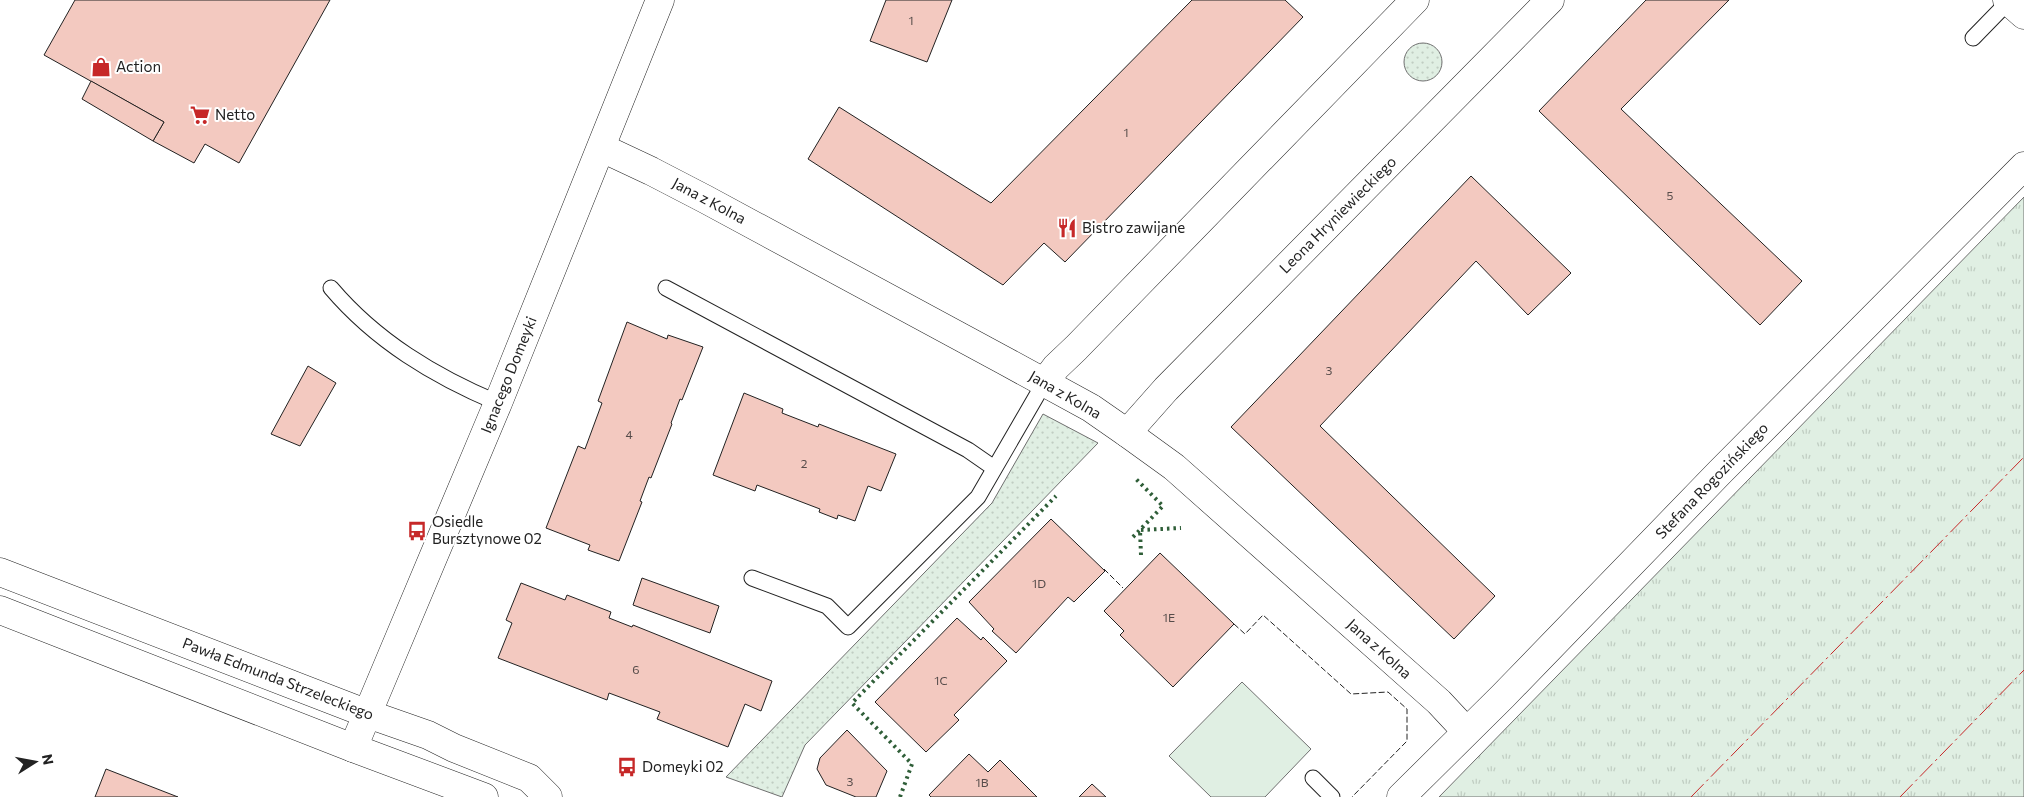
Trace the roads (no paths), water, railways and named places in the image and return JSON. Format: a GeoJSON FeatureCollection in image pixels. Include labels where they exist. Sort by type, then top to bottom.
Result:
{"type":"FeatureCollection","features":[{"type":"Feature","properties":{"kind":"street","name":"Ignacego Domeyki"},"geometry":{"type":"LineString","coordinates":[[353,748],[498,403],[660,0]]}},
{"type":"Feature","properties":{"kind":"street"},"geometry":{"type":"LineString","coordinates":[[1044,383],[1056,367],[1415,0]]}},
{"type":"Feature","properties":{"kind":"street","name":"Leona Hryniewieckiego"},"geometry":{"type":"LineString","coordinates":[[1127,433],[1166,389],[1550,0]]}},
{"type":"Feature","properties":{"kind":"street","name":"Jana z Kolna"},"geometry":{"type":"LineString","coordinates":[[602,148],[674,183],[1091,408],[1174,467],[1439,702],[1466,731]]}},
{"type":"Feature","properties":{"kind":"street","name":"Stefana Rogozińskiego"},"geometry":{"type":"LineString","coordinates":[[1400,797],[1503,696],[1720,472],[2024,166]]}},
{"type":"Feature","properties":{"kind":"street","name":"Pawła Edmunda Strzeleckiego"},"geometry":{"type":"LineString","coordinates":[[1,575],[428,735],[454,748],[529,778],[548,797]]}},
{"type":"Feature","properties":{"kind":"street"},"geometry":{"type":"LineString","coordinates":[[0,610],[353,748],[484,797]]}},
{"type":"Feature","properties":{"kind":"lane"},"geometry":{"type":"LineString","coordinates":[[1973,38],[2013,5]]}},
{"type":"Feature","properties":{"kind":"lane"},"geometry":{"type":"LineString","coordinates":[[331,288],[364,323],[416,362],[462,388],[498,403]]}},
{"type":"Feature","properties":{"kind":"lane"},"geometry":{"type":"LineString","coordinates":[[666,288],[968,450],[994,468]]}},
{"type":"Feature","properties":{"kind":"lane"},"geometry":{"type":"LineString","coordinates":[[752,578],[827,606],[848,628],[978,496],[1044,383]]}},
{"type":"Feature","properties":{"kind":"lane"},"geometry":{"type":"LineString","coordinates":[[1313,778],[1332,797]]}},
{"type":"Feature","properties":{"kind":"place","name":"Action"},"geometry":{"type":"Point","coordinates":[101,67]}},
{"type":"Feature","properties":{"kind":"place","name":"Netto"},"geometry":{"type":"Point","coordinates":[200,115]}},
{"type":"Feature","properties":{"kind":"place","name":"Bistro zawijane"},"geometry":{"type":"Point","coordinates":[1067,228]}},
{"type":"Feature","properties":{"kind":"place","name":"Osiedle Bursztynowe 02"},"geometry":{"type":"Point","coordinates":[417,531]}},
{"type":"Feature","properties":{"kind":"place","name":"Domeyki 02"},"geometry":{"type":"Point","coordinates":[627,767]}}]}
